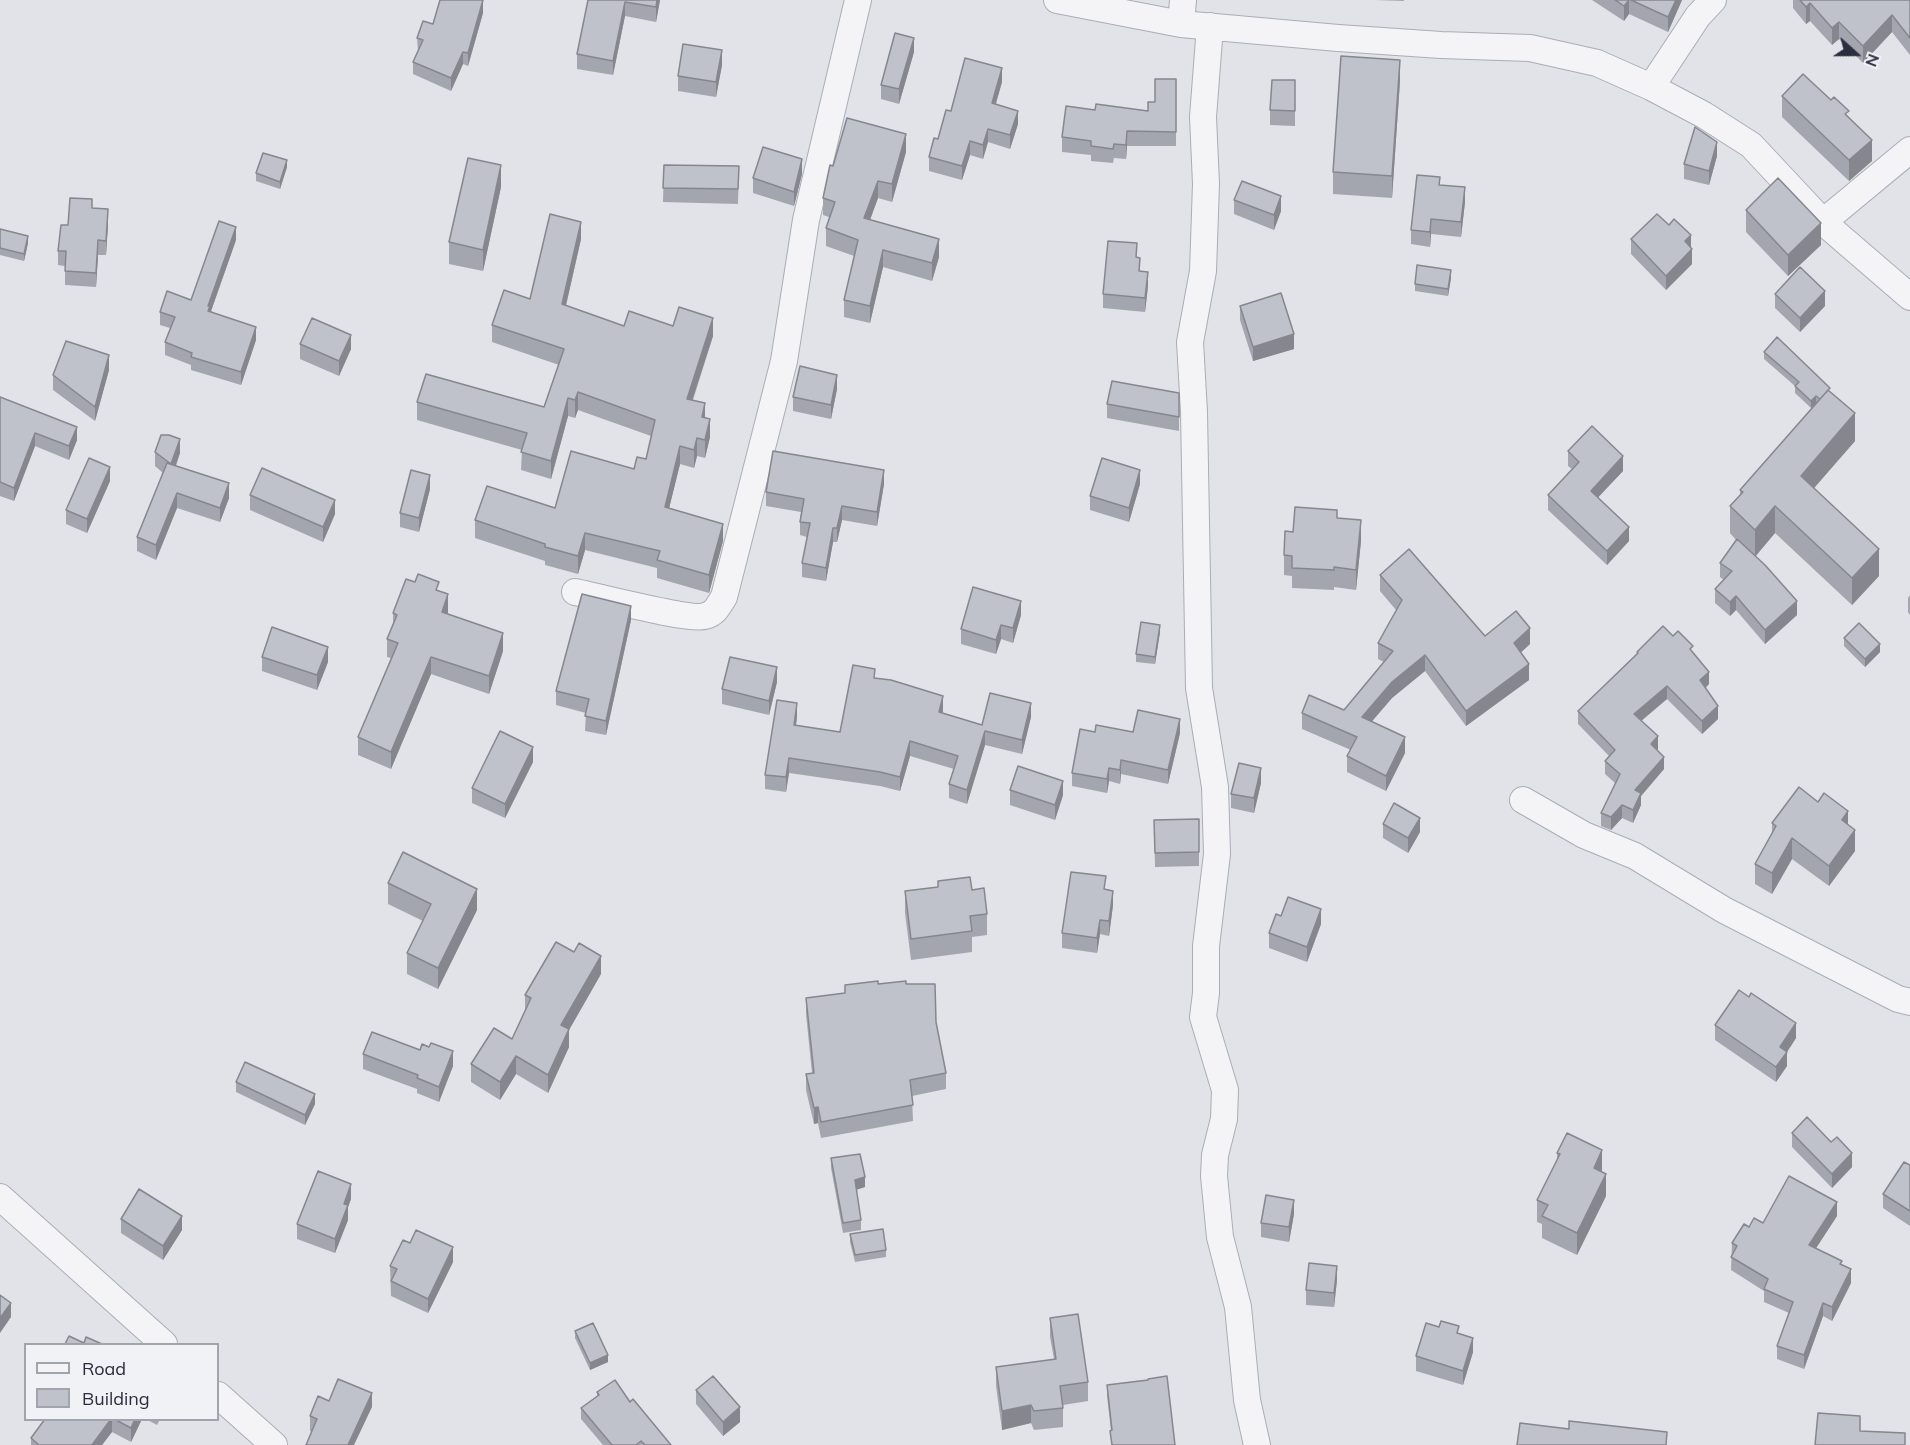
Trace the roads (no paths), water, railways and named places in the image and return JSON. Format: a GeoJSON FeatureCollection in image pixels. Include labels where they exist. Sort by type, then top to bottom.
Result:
{"type":"FeatureCollection","features":[{"type":"Feature","properties":{"kind":"street"},"geometry":{"type":"LineString","coordinates":[[575,592],[702,617],[715,612],[724,597],[784,361],[806,220],[858,0]]}},
{"type":"Feature","properties":{"kind":"street"},"geometry":{"type":"LineString","coordinates":[[1057,0],[1182,12],[1210,26],[1430,44],[1530,48],[1597,63],[1651,87],[1704,115],[1751,145],[1823,222],[1910,297]]}},
{"type":"Feature","properties":{"kind":"street"},"geometry":{"type":"LineString","coordinates":[[1651,87],[1698,16],[1713,0]]}},
{"type":"Feature","properties":{"kind":"street"},"geometry":{"type":"LineString","coordinates":[[1210,26],[1203,117],[1206,184],[1204,259],[1190,342],[1197,493],[1199,688],[1215,787],[1216,843],[1206,946],[1206,993],[1203,1017],[1225,1090],[1224,1119],[1215,1155],[1214,1176],[1220,1237],[1238,1307],[1247,1400],[1257,1445]]}},
{"type":"Feature","properties":{"kind":"street"},"geometry":{"type":"LineString","coordinates":[[1823,222],[1910,150]]}},
{"type":"Feature","properties":{"kind":"street"},"geometry":{"type":"LineString","coordinates":[[1523,800],[1584,835],[1635,856],[1724,910],[1898,999],[1910,1002]]}},
{"type":"Feature","properties":{"kind":"street"},"geometry":{"type":"LineString","coordinates":[[0,1197],[163,1343]]}},
{"type":"Feature","properties":{"kind":"street"},"geometry":{"type":"LineString","coordinates":[[219,1396],[274,1445]]}}]}
